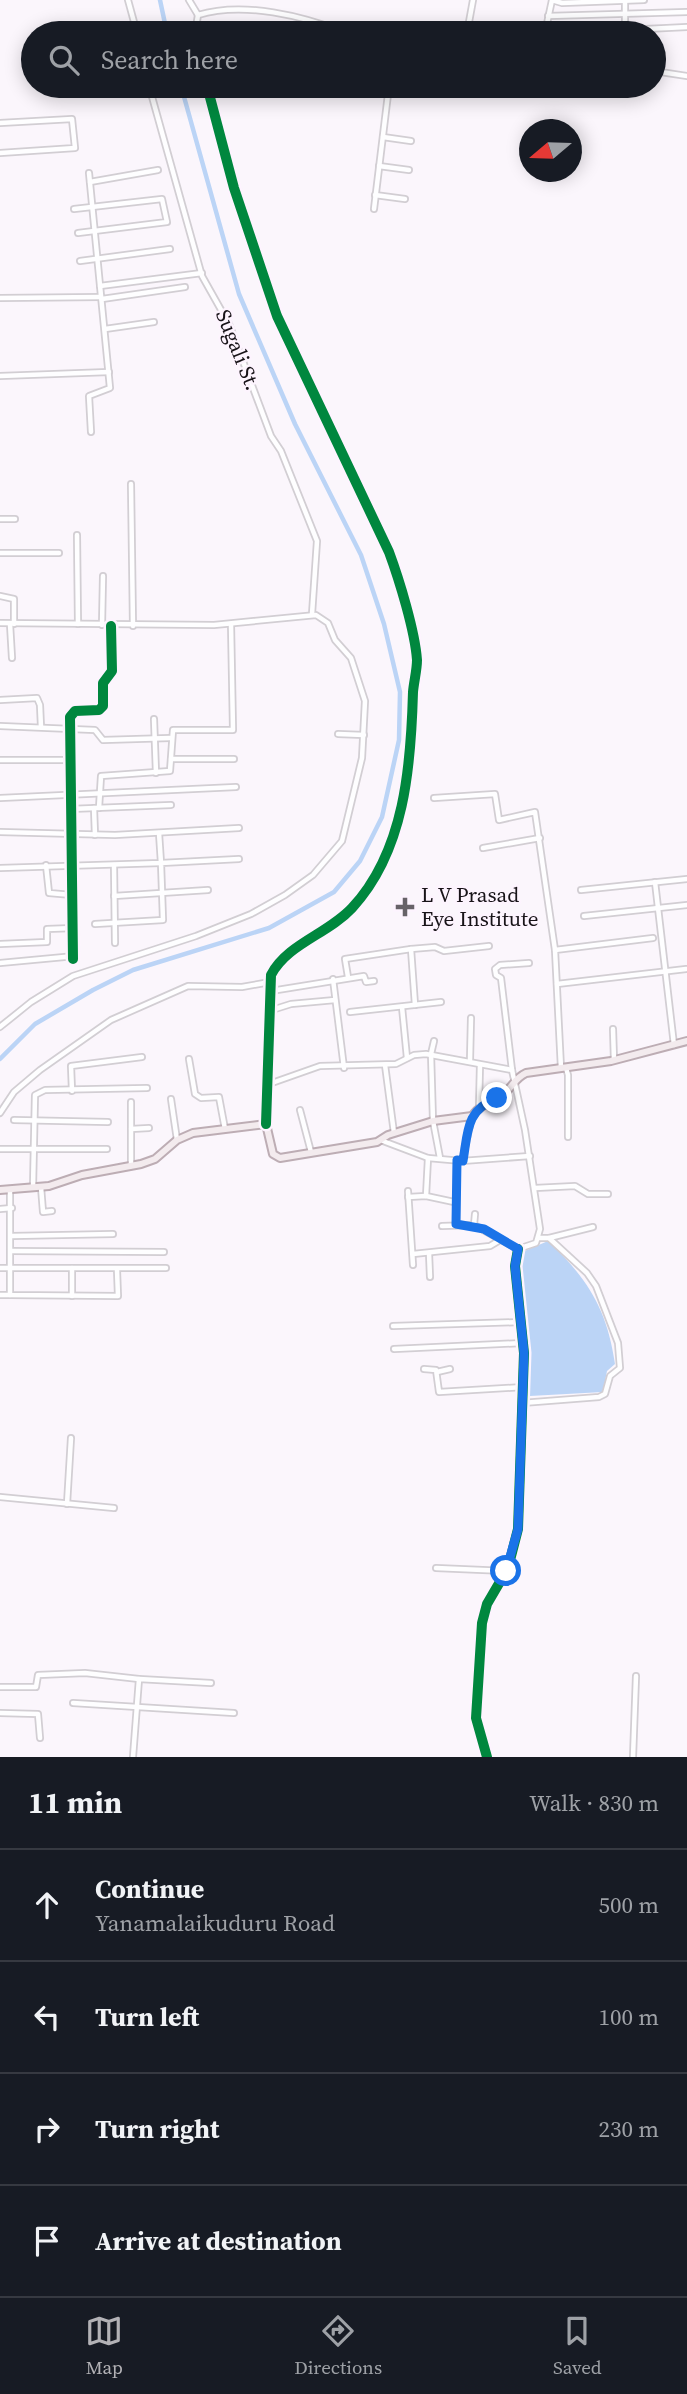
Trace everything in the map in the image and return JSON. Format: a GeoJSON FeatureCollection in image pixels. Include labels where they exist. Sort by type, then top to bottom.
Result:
{"type":"FeatureCollection","features":[{"type":"Feature","properties":{"kind":"main road"},"geometry":{"type":"LineString","coordinates":[[0,1190],[37,1188],[82,1175],[131,1167],[155,1159],[177,1140],[193,1133],[266,1124],[275,1157],[383,1141],[394,1133],[433,1121],[472,1116],[479,1105],[502,1096],[516,1078],[526,1073],[614,1061],[687,1041]]}},
{"type":"Feature","properties":{"kind":"street"},"geometry":{"type":"LineString","coordinates":[[128,0],[134,21]]}},
{"type":"Feature","properties":{"kind":"street"},"geometry":{"type":"LineString","coordinates":[[189,0],[198,15],[197,21]]}},
{"type":"Feature","properties":{"kind":"street"},"geometry":{"type":"LineString","coordinates":[[469,21],[473,0]]}},
{"type":"Feature","properties":{"kind":"street"},"geometry":{"type":"LineString","coordinates":[[547,21],[552,0],[562,3],[644,0]]}},
{"type":"Feature","properties":{"kind":"street"},"geometry":{"type":"LineString","coordinates":[[625,0],[625,21]]}},
{"type":"Feature","properties":{"kind":"street"},"geometry":{"type":"LineString","coordinates":[[198,15],[239,9],[306,21]]}},
{"type":"Feature","properties":{"kind":"street"},"geometry":{"type":"LineString","coordinates":[[548,16],[687,12]]}},
{"type":"Feature","properties":{"kind":"street"},"geometry":{"type":"LineString","coordinates":[[666,28],[687,27]]}},
{"type":"Feature","properties":{"kind":"street"},"geometry":{"type":"LineString","coordinates":[[666,73],[687,76]]}},
{"type":"Feature","properties":{"kind":"street","name":"Sugali St."},"geometry":{"type":"LineString","coordinates":[[152,98],[202,273],[229,324],[271,436],[281,451],[314,531],[317,555],[312,614]]}},
{"type":"Feature","properties":{"kind":"street"},"geometry":{"type":"LineString","coordinates":[[210,98],[234,188],[277,316],[388,552],[401,586],[417,663],[414,732],[407,783],[381,865],[351,909],[283,957],[270,982],[272,1010],[266,1124]]}},
{"type":"Feature","properties":{"kind":"street"},"geometry":{"type":"LineString","coordinates":[[373,209],[388,98]]}},
{"type":"Feature","properties":{"kind":"street"},"geometry":{"type":"LineString","coordinates":[[0,123],[72,119],[75,148],[0,153]]}},
{"type":"Feature","properties":{"kind":"street"},"geometry":{"type":"LineString","coordinates":[[383,136],[411,141]]}},
{"type":"Feature","properties":{"kind":"street"},"geometry":{"type":"LineString","coordinates":[[379,166],[409,170]]}},
{"type":"Feature","properties":{"kind":"street"},"geometry":{"type":"LineString","coordinates":[[90,182],[158,170]]}},
{"type":"Feature","properties":{"kind":"street"},"geometry":{"type":"LineString","coordinates":[[89,173],[109,372],[109,391],[89,396],[91,432]]}},
{"type":"Feature","properties":{"kind":"street"},"geometry":{"type":"LineString","coordinates":[[375,195],[405,200]]}},
{"type":"Feature","properties":{"kind":"street"},"geometry":{"type":"LineString","coordinates":[[74,209],[162,199],[167,222],[78,233]]}},
{"type":"Feature","properties":{"kind":"street"},"geometry":{"type":"LineString","coordinates":[[80,261],[170,249]]}},
{"type":"Feature","properties":{"kind":"street"},"geometry":{"type":"LineString","coordinates":[[100,286],[202,273]]}},
{"type":"Feature","properties":{"kind":"street"},"geometry":{"type":"LineString","coordinates":[[0,298],[102,298],[185,287]]}},
{"type":"Feature","properties":{"kind":"street"},"geometry":{"type":"LineString","coordinates":[[105,329],[154,322]]}},
{"type":"Feature","properties":{"kind":"street"},"geometry":{"type":"LineString","coordinates":[[0,376],[109,372]]}},
{"type":"Feature","properties":{"kind":"street"},"geometry":{"type":"LineString","coordinates":[[131,484],[133,626]]}},
{"type":"Feature","properties":{"kind":"street"},"geometry":{"type":"LineString","coordinates":[[0,519],[15,519]]}},
{"type":"Feature","properties":{"kind":"street"},"geometry":{"type":"LineString","coordinates":[[77,535],[78,624]]}},
{"type":"Feature","properties":{"kind":"street"},"geometry":{"type":"LineString","coordinates":[[0,553],[59,553]]}},
{"type":"Feature","properties":{"kind":"street"},"geometry":{"type":"LineString","coordinates":[[102,625],[103,576]]}},
{"type":"Feature","properties":{"kind":"street"},"geometry":{"type":"LineString","coordinates":[[0,596],[14,599],[12,658]]}},
{"type":"Feature","properties":{"kind":"street"},"geometry":{"type":"LineString","coordinates":[[0,623],[111,626],[232,624],[312,614],[324,618],[335,640],[351,658],[365,701],[360,770],[342,841],[303,884],[251,914],[214,929],[73,976],[31,1002],[0,1027]]}},
{"type":"Feature","properties":{"kind":"street"},"geometry":{"type":"LineString","coordinates":[[95,835],[101,776],[170,772],[170,738],[176,729],[233,730],[232,624]]}},
{"type":"Feature","properties":{"kind":"street"},"geometry":{"type":"LineString","coordinates":[[0,962],[74,957],[69,729],[72,713],[99,710],[103,706],[103,682],[110,678],[112,671],[111,626]]}},
{"type":"Feature","properties":{"kind":"street"},"geometry":{"type":"LineString","coordinates":[[0,700],[37,698],[41,727]]}},
{"type":"Feature","properties":{"kind":"street"},"geometry":{"type":"LineString","coordinates":[[154,719],[156,773]]}},
{"type":"Feature","properties":{"kind":"street"},"geometry":{"type":"LineString","coordinates":[[0,726],[98,731],[103,740],[170,738]]}},
{"type":"Feature","properties":{"kind":"street"},"geometry":{"type":"LineString","coordinates":[[338,734],[364,735]]}},
{"type":"Feature","properties":{"kind":"street"},"geometry":{"type":"LineString","coordinates":[[171,759],[234,759]]}},
{"type":"Feature","properties":{"kind":"street"},"geometry":{"type":"LineString","coordinates":[[0,760],[69,760]]}},
{"type":"Feature","properties":{"kind":"street"},"geometry":{"type":"LineString","coordinates":[[0,799],[236,787]]}},
{"type":"Feature","properties":{"kind":"street"},"geometry":{"type":"LineString","coordinates":[[434,798],[495,794],[499,820],[535,812],[555,950],[568,1136]]}},
{"type":"Feature","properties":{"kind":"street"},"geometry":{"type":"LineString","coordinates":[[70,809],[171,805]]}},
{"type":"Feature","properties":{"kind":"street"},"geometry":{"type":"LineString","coordinates":[[0,832],[95,835],[239,828]]}},
{"type":"Feature","properties":{"kind":"street"},"geometry":{"type":"LineString","coordinates":[[95,924],[163,920],[159,833]]}},
{"type":"Feature","properties":{"kind":"street"},"geometry":{"type":"LineString","coordinates":[[483,848],[540,838]]}},
{"type":"Feature","properties":{"kind":"street"},"geometry":{"type":"LineString","coordinates":[[0,867],[239,859]]}},
{"type":"Feature","properties":{"kind":"street"},"geometry":{"type":"LineString","coordinates":[[46,865],[49,893],[72,895]]}},
{"type":"Feature","properties":{"kind":"street"},"geometry":{"type":"LineString","coordinates":[[114,865],[115,943]]}},
{"type":"Feature","properties":{"kind":"street"},"geometry":{"type":"LineString","coordinates":[[581,890],[687,879]]}},
{"type":"Feature","properties":{"kind":"street"},"geometry":{"type":"LineString","coordinates":[[655,882],[674,1046]]}},
{"type":"Feature","properties":{"kind":"street"},"geometry":{"type":"LineString","coordinates":[[114,896],[208,890]]}},
{"type":"Feature","properties":{"kind":"street"},"geometry":{"type":"LineString","coordinates":[[584,916],[687,905]]}},
{"type":"Feature","properties":{"kind":"street"},"geometry":{"type":"LineString","coordinates":[[0,944],[47,942],[47,929],[74,928]]}},
{"type":"Feature","properties":{"kind":"street"},"geometry":{"type":"LineString","coordinates":[[555,950],[653,938]]}},
{"type":"Feature","properties":{"kind":"street"},"geometry":{"type":"LineString","coordinates":[[348,977],[345,959],[411,949],[435,947],[444,951],[489,946]]}},
{"type":"Feature","properties":{"kind":"street"},"geometry":{"type":"LineString","coordinates":[[411,949],[415,1005]]}},
{"type":"Feature","properties":{"kind":"street"},"geometry":{"type":"LineString","coordinates":[[442,1226],[474,1225],[518,1249],[536,1243],[539,1238],[535,1188],[516,1078],[512,1070],[501,978],[496,975],[495,969],[500,965],[529,963]]}},
{"type":"Feature","properties":{"kind":"street"},"geometry":{"type":"LineString","coordinates":[[557,984],[685,969]]}},
{"type":"Feature","properties":{"kind":"street"},"geometry":{"type":"LineString","coordinates":[[271,991],[348,977],[365,976],[366,982],[373,981]]}},
{"type":"Feature","properties":{"kind":"street"},"geometry":{"type":"LineString","coordinates":[[333,979],[344,1068]]}},
{"type":"Feature","properties":{"kind":"street"},"geometry":{"type":"LineString","coordinates":[[0,1113],[14,1092],[40,1070],[111,1020],[188,986],[242,987],[270,982]]}},
{"type":"Feature","properties":{"kind":"street"},"geometry":{"type":"LineString","coordinates":[[272,1010],[291,1004],[335,1000]]}},
{"type":"Feature","properties":{"kind":"street"},"geometry":{"type":"LineString","coordinates":[[350,1012],[441,1002]]}},
{"type":"Feature","properties":{"kind":"street"},"geometry":{"type":"LineString","coordinates":[[402,1006],[407,1058]]}},
{"type":"Feature","properties":{"kind":"street"},"geometry":{"type":"LineString","coordinates":[[470,1060],[471,1018]]}},
{"type":"Feature","properties":{"kind":"street"},"geometry":{"type":"LineString","coordinates":[[613,1029],[614,1061]]}},
{"type":"Feature","properties":{"kind":"street"},"geometry":{"type":"LineString","coordinates":[[434,1041],[431,1054],[433,1121],[440,1158]]}},
{"type":"Feature","properties":{"kind":"street"},"geometry":{"type":"LineString","coordinates":[[269,1084],[312,1068],[398,1064],[407,1058],[431,1054],[512,1070]]}},
{"type":"Feature","properties":{"kind":"street"},"geometry":{"type":"LineString","coordinates":[[72,1091],[71,1066],[142,1057]]}},
{"type":"Feature","properties":{"kind":"street"},"geometry":{"type":"LineString","coordinates":[[189,1059],[195,1094],[201,1098],[219,1097],[225,1129]]}},
{"type":"Feature","properties":{"kind":"street"},"geometry":{"type":"LineString","coordinates":[[385,1065],[394,1133]]}},
{"type":"Feature","properties":{"kind":"street"},"geometry":{"type":"LineString","coordinates":[[479,1105],[480,1065]]}},
{"type":"Feature","properties":{"kind":"street"},"geometry":{"type":"LineString","coordinates":[[52,1212],[43,1212],[37,1188],[32,1149],[35,1095],[45,1090],[148,1088]]}},
{"type":"Feature","properties":{"kind":"street"},"geometry":{"type":"LineString","coordinates":[[171,1099],[177,1140]]}},
{"type":"Feature","properties":{"kind":"street"},"geometry":{"type":"LineString","coordinates":[[131,1102],[131,1167]]}},
{"type":"Feature","properties":{"kind":"street"},"geometry":{"type":"LineString","coordinates":[[300,1110],[311,1152]]}},
{"type":"Feature","properties":{"kind":"street"},"geometry":{"type":"LineString","coordinates":[[456,1224],[454,1202],[460,1160],[472,1116]]}},
{"type":"Feature","properties":{"kind":"street"},"geometry":{"type":"LineString","coordinates":[[14,1120],[108,1122]]}},
{"type":"Feature","properties":{"kind":"street"},"geometry":{"type":"LineString","coordinates":[[131,1129],[149,1128]]}},
{"type":"Feature","properties":{"kind":"street"},"geometry":{"type":"LineString","coordinates":[[383,1141],[428,1158],[460,1160],[530,1156]]}},
{"type":"Feature","properties":{"kind":"street"},"geometry":{"type":"LineString","coordinates":[[0,1149],[107,1149]]}},
{"type":"Feature","properties":{"kind":"street"},"geometry":{"type":"LineString","coordinates":[[426,1196],[428,1158]]}},
{"type":"Feature","properties":{"kind":"street"},"geometry":{"type":"LineString","coordinates":[[535,1188],[575,1186],[589,1194],[608,1194]]}},
{"type":"Feature","properties":{"kind":"street"},"geometry":{"type":"LineString","coordinates":[[10,1190],[10,1295]]}},
{"type":"Feature","properties":{"kind":"street"},"geometry":{"type":"LineString","coordinates":[[414,1265],[408,1194],[454,1202]]}},
{"type":"Feature","properties":{"kind":"street"},"geometry":{"type":"LineString","coordinates":[[0,1209],[12,1208]]}},
{"type":"Feature","properties":{"kind":"street"},"geometry":{"type":"LineString","coordinates":[[474,1225],[475,1213]]}},
{"type":"Feature","properties":{"kind":"street"},"geometry":{"type":"LineString","coordinates":[[539,1238],[593,1227]]}},
{"type":"Feature","properties":{"kind":"street"},"geometry":{"type":"LineString","coordinates":[[12,1236],[113,1234]]}},
{"type":"Feature","properties":{"kind":"street"},"geometry":{"type":"LineString","coordinates":[[522,1404],[599,1397],[605,1394],[610,1376],[620,1368],[618,1343],[596,1286],[587,1273],[549,1238]]}},
{"type":"Feature","properties":{"kind":"street"},"geometry":{"type":"LineString","coordinates":[[413,1254],[490,1246],[500,1240]]}},
{"type":"Feature","properties":{"kind":"street"},"geometry":{"type":"LineString","coordinates":[[488,1757],[476,1711],[482,1623],[487,1604],[506,1571],[518,1529],[523,1343],[515,1266],[518,1249]]}},
{"type":"Feature","properties":{"kind":"street"},"geometry":{"type":"LineString","coordinates":[[12,1251],[164,1252]]}},
{"type":"Feature","properties":{"kind":"street"},"geometry":{"type":"LineString","coordinates":[[429,1253],[430,1277]]}},
{"type":"Feature","properties":{"kind":"street"},"geometry":{"type":"LineString","coordinates":[[0,1268],[166,1269]]}},
{"type":"Feature","properties":{"kind":"street"},"geometry":{"type":"LineString","coordinates":[[72,1268],[72,1296]]}},
{"type":"Feature","properties":{"kind":"street"},"geometry":{"type":"LineString","coordinates":[[0,1295],[118,1296],[117,1270]]}},
{"type":"Feature","properties":{"kind":"street"},"geometry":{"type":"LineString","coordinates":[[393,1326],[521,1322]]}},
{"type":"Feature","properties":{"kind":"street"},"geometry":{"type":"LineString","coordinates":[[394,1349],[523,1343]]}},
{"type":"Feature","properties":{"kind":"street"},"geometry":{"type":"LineString","coordinates":[[424,1369],[435,1369],[439,1392],[523,1387]]}},
{"type":"Feature","properties":{"kind":"street"},"geometry":{"type":"LineString","coordinates":[[437,1373],[450,1369]]}},
{"type":"Feature","properties":{"kind":"street"},"geometry":{"type":"LineString","coordinates":[[67,1504],[71,1438]]}},
{"type":"Feature","properties":{"kind":"street"},"geometry":{"type":"LineString","coordinates":[[0,1497],[114,1508]]}},
{"type":"Feature","properties":{"kind":"street"},"geometry":{"type":"LineString","coordinates":[[436,1568],[506,1571]]}},
{"type":"Feature","properties":{"kind":"street"},"geometry":{"type":"LineString","coordinates":[[0,1687],[36,1687],[38,1675],[70,1673],[211,1683]]}},
{"type":"Feature","properties":{"kind":"street"},"geometry":{"type":"LineString","coordinates":[[633,1757],[636,1676]]}},
{"type":"Feature","properties":{"kind":"street"},"geometry":{"type":"LineString","coordinates":[[133,1757],[139,1679]]}},
{"type":"Feature","properties":{"kind":"street"},"geometry":{"type":"LineString","coordinates":[[74,1703],[233,1713]]}},
{"type":"Feature","properties":{"kind":"street"},"geometry":{"type":"LineString","coordinates":[[0,1713],[37,1714],[40,1738]]}},
{"type":"Feature","properties":{"kind":"water"},"geometry":{"type":"Polygon","coordinates":[[[548,1241],[585,1282],[607,1327],[615,1364],[607,1371],[603,1392],[530,1396],[520,1253],[548,1241]]]}},
{"type":"Feature","properties":{"kind":"waterway"},"geometry":{"type":"LineString","coordinates":[[160,0],[164,21]]}},
{"type":"Feature","properties":{"kind":"waterway"},"geometry":{"type":"LineString","coordinates":[[0,1059],[35,1024],[93,990],[133,970],[269,928],[334,892],[360,861],[382,817],[399,740],[400,692],[384,624],[361,555],[295,424],[239,294],[184,98]]}},
{"type":"Feature","properties":{"kind":"cycle path"},"geometry":{"type":"LineString","coordinates":[[210,98],[234,188],[277,316],[389,552],[410,620],[417,660],[407,777],[402,806],[384,860],[370,885],[352,908],[287,955],[271,975],[266,1124]]}},
{"type":"Feature","properties":{"kind":"cycle path"},"geometry":{"type":"LineString","coordinates":[[73,959],[70,717],[75,711],[99,710],[103,706],[103,683],[112,671],[111,626]]}},
{"type":"Feature","properties":{"kind":"cycle path"},"geometry":{"type":"LineString","coordinates":[[487,1757],[476,1718],[482,1623],[487,1604],[508,1568],[518,1529],[524,1353],[515,1266],[518,1249]]}},
{"type":"Feature","properties":{"kind":"place","name":"L V Prasad Eye Institute"},"geometry":{"type":"Point","coordinates":[405,907]}},
{"type":"Feature","properties":{"kind":"route"},"geometry":{"type":"LineString","coordinates":[[497,1098],[479,1105],[472,1116],[463,1161],[457,1160],[454,1202],[456,1224],[474,1225],[484,1229],[518,1249],[515,1266],[524,1353],[518,1529],[506,1571]]}}]}
